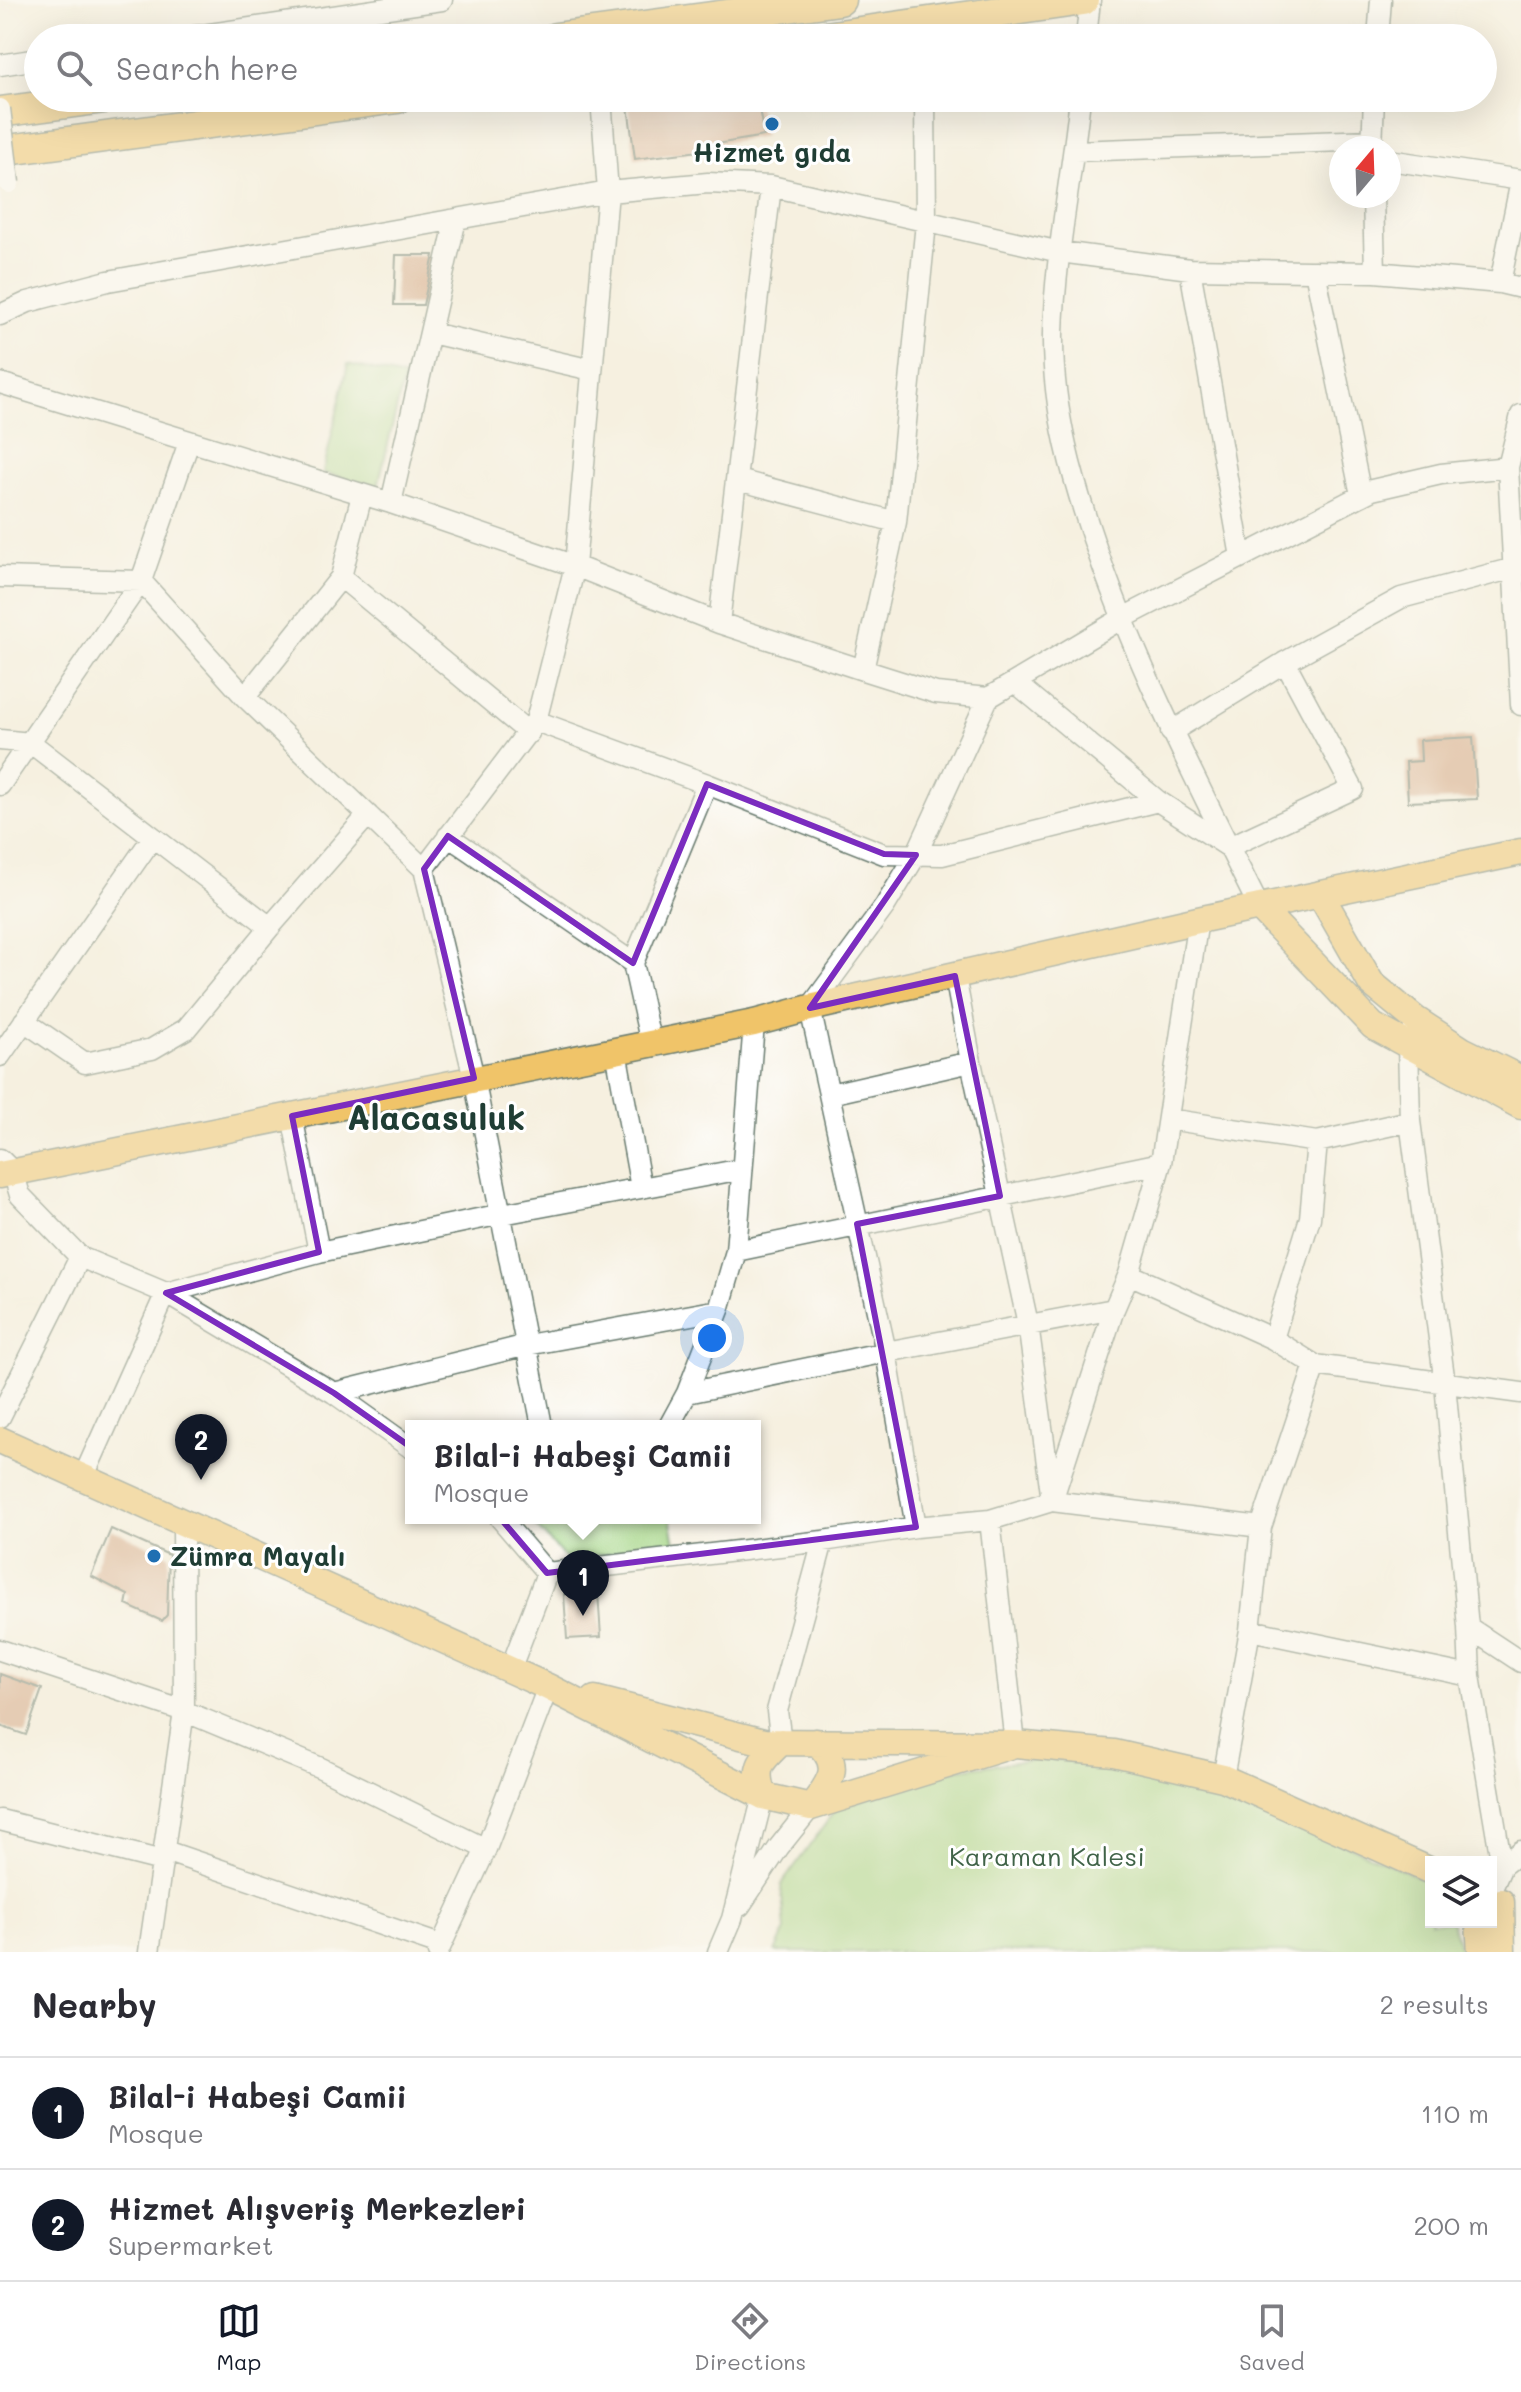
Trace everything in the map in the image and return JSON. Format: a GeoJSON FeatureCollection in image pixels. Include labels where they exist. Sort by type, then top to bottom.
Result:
{"type":"FeatureCollection","features":[{"type":"Feature","properties":{"kind":"highway"},"geometry":{"type":"LineString","coordinates":[[660,24],[840,0]]}},
{"type":"Feature","properties":{"kind":"highway"},"geometry":{"type":"LineString","coordinates":[[957,24],[1083,0]]}},
{"type":"Feature","properties":{"kind":"highway"},"geometry":{"type":"LineString","coordinates":[[0,110],[24,107]]}},
{"type":"Feature","properties":{"kind":"highway"},"geometry":{"type":"LineString","coordinates":[[0,151],[293,112]]}},
{"type":"Feature","properties":{"kind":"main road"},"geometry":{"type":"LineString","coordinates":[[4,1169],[292,1116],[754,1023],[1198,920],[1521,852]]}},
{"type":"Feature","properties":{"kind":"main road"},"geometry":{"type":"LineString","coordinates":[[1320,894],[1371,983],[1412,1033],[1521,1106]]}},
{"type":"Feature","properties":{"kind":"main road"},"geometry":{"type":"LineString","coordinates":[[1259,907],[1373,1026],[1412,1033],[1462,1050],[1521,1079]]}},
{"type":"Feature","properties":{"kind":"main road"},"geometry":{"type":"LineString","coordinates":[[0,1440],[548,1687],[763,1796],[811,1807],[1015,1744]]}},
{"type":"Feature","properties":{"kind":"main road"},"geometry":{"type":"LineString","coordinates":[[548,1687],[764,1742],[1015,1744],[1114,1753],[1223,1778],[1425,1868]]}},
{"type":"Feature","properties":{"kind":"main road"},"geometry":{"type":"LineString","coordinates":[[763,1796],[759,1768],[762,1760],[781,1742]]}},
{"type":"Feature","properties":{"kind":"main road"},"geometry":{"type":"LineString","coordinates":[[811,1807],[828,1783],[832,1770],[828,1753],[816,1742]]}},
{"type":"Feature","properties":{"kind":"main road"},"geometry":{"type":"LineString","coordinates":[[1501,1900],[1502,1952]]}},
{"type":"Feature","properties":{"kind":"main road"},"geometry":{"type":"LineString","coordinates":[[1479,1928],[1481,1952]]}},
{"type":"Feature","properties":{"kind":"street"},"geometry":{"type":"LineString","coordinates":[[275,24],[442,0]]}},
{"type":"Feature","properties":{"kind":"street"},"geometry":{"type":"LineString","coordinates":[[1087,24],[1090,0]]}},
{"type":"Feature","properties":{"kind":"street"},"geometry":{"type":"LineString","coordinates":[[1379,24],[1381,0]]}},
{"type":"Feature","properties":{"kind":"street"},"geometry":{"type":"LineString","coordinates":[[0,65],[24,61]]}},
{"type":"Feature","properties":{"kind":"street"},"geometry":{"type":"LineString","coordinates":[[0,110],[9,183]]}},
{"type":"Feature","properties":{"kind":"street"},"geometry":{"type":"LineString","coordinates":[[424,869],[533,727],[575,566],[608,192],[602,112]]}},
{"type":"Feature","properties":{"kind":"street"},"geometry":{"type":"LineString","coordinates":[[863,670],[896,522],[926,223],[925,112]]}},
{"type":"Feature","properties":{"kind":"street"},"geometry":{"type":"LineString","coordinates":[[1079,112],[1060,252],[1053,334],[1060,427],[1081,505],[1121,619],[1171,732],[1259,907]]}},
{"type":"Feature","properties":{"kind":"street"},"geometry":{"type":"LineString","coordinates":[[1372,136],[1373,112]]}},
{"type":"Feature","properties":{"kind":"street"},"geometry":{"type":"LineString","coordinates":[[1075,151],[1329,145]]}},
{"type":"Feature","properties":{"kind":"street"},"geometry":{"type":"LineString","coordinates":[[1401,162],[1521,180],[1500,283]]}},
{"type":"Feature","properties":{"kind":"street"},"geometry":{"type":"LineString","coordinates":[[0,315],[28,302],[108,281],[608,192],[708,183],[771,186],[1060,252],[1190,269],[1375,272],[1500,283],[1521,288]]}},
{"type":"Feature","properties":{"kind":"street"},"geometry":{"type":"LineString","coordinates":[[719,623],[771,186]]}},
{"type":"Feature","properties":{"kind":"street"},"geometry":{"type":"LineString","coordinates":[[1373,208],[1375,272]]}},
{"type":"Feature","properties":{"kind":"street"},"geometry":{"type":"LineString","coordinates":[[391,503],[456,219]]}},
{"type":"Feature","properties":{"kind":"street"},"geometry":{"type":"LineString","coordinates":[[1190,269],[1241,557]]}},
{"type":"Feature","properties":{"kind":"street"},"geometry":{"type":"LineString","coordinates":[[1315,271],[1361,495]]}},
{"type":"Feature","properties":{"kind":"street"},"geometry":{"type":"LineString","coordinates":[[431,333],[592,370]]}},
{"type":"Feature","properties":{"kind":"street"},"geometry":{"type":"LineString","coordinates":[[0,383],[391,503],[575,566],[719,623],[863,670],[936,693],[988,698],[1121,619],[1372,490],[1441,474],[1508,467]]}},
{"type":"Feature","properties":{"kind":"street"},"geometry":{"type":"LineString","coordinates":[[1521,415],[1508,467],[1521,705]]}},
{"type":"Feature","properties":{"kind":"street"},"geometry":{"type":"LineString","coordinates":[[0,785],[141,581],[189,442]]}},
{"type":"Feature","properties":{"kind":"street"},"geometry":{"type":"LineString","coordinates":[[738,480],[896,522]]}},
{"type":"Feature","properties":{"kind":"street"},"geometry":{"type":"LineString","coordinates":[[245,697],[341,577],[362,495]]}},
{"type":"Feature","properties":{"kind":"street"},"geometry":{"type":"LineString","coordinates":[[1171,732],[1285,662],[1401,598],[1514,568]]}},
{"type":"Feature","properties":{"kind":"street"},"geometry":{"type":"LineString","coordinates":[[0,577],[141,581],[245,697],[424,869],[474,1078],[541,1420]]}},
{"type":"Feature","properties":{"kind":"street"},"geometry":{"type":"LineString","coordinates":[[341,577],[533,727],[707,784],[884,854],[942,855],[1158,801]]}},
{"type":"Feature","properties":{"kind":"street"},"geometry":{"type":"LineString","coordinates":[[1229,847],[1353,789],[1285,662]]}},
{"type":"Feature","properties":{"kind":"street"},"geometry":{"type":"LineString","coordinates":[[1016,683],[1158,801],[1229,847]]}},
{"type":"Feature","properties":{"kind":"street"},"geometry":{"type":"LineString","coordinates":[[916,1527],[886,1352],[810,1008],[885,906],[916,855],[988,698]]}},
{"type":"Feature","properties":{"kind":"street"},"geometry":{"type":"LineString","coordinates":[[0,740],[31,743],[270,927]]}},
{"type":"Feature","properties":{"kind":"street"},"geometry":{"type":"LineString","coordinates":[[651,1044],[633,963],[707,784]]}},
{"type":"Feature","properties":{"kind":"street"},"geometry":{"type":"LineString","coordinates":[[24,1021],[85,1063],[152,1049],[186,1029],[368,815]]}},
{"type":"Feature","properties":{"kind":"street"},"geometry":{"type":"LineString","coordinates":[[448,836],[633,963]]}},
{"type":"Feature","properties":{"kind":"street"},"geometry":{"type":"LineString","coordinates":[[0,1056],[153,837]]}},
{"type":"Feature","properties":{"kind":"street"},"geometry":{"type":"LineString","coordinates":[[1052,1501],[1114,1309],[1129,1274],[1161,1163],[1198,920]]}},
{"type":"Feature","properties":{"kind":"street"},"geometry":{"type":"LineString","coordinates":[[955,976],[1028,1324],[1052,1501]]}},
{"type":"Feature","properties":{"kind":"street"},"geometry":{"type":"LineString","coordinates":[[672,1420],[687,1393],[719,1310],[736,1251],[754,1023]]}},
{"type":"Feature","properties":{"kind":"street"},"geometry":{"type":"LineString","coordinates":[[1412,1033],[1410,1121],[1445,1384],[1470,1676],[1502,1866],[1501,1900]]}},
{"type":"Feature","properties":{"kind":"street"},"geometry":{"type":"LineString","coordinates":[[616,1051],[641,1188]]}},
{"type":"Feature","properties":{"kind":"street"},"geometry":{"type":"LineString","coordinates":[[830,1094],[971,1062]]}},
{"type":"Feature","properties":{"kind":"street"},"geometry":{"type":"LineString","coordinates":[[292,1116],[319,1252]]}},
{"type":"Feature","properties":{"kind":"street"},"geometry":{"type":"LineString","coordinates":[[1168,1119],[1317,1142],[1410,1121]]}},
{"type":"Feature","properties":{"kind":"street"},"geometry":{"type":"LineString","coordinates":[[1273,1339],[1310,1218],[1317,1142]]}},
{"type":"Feature","properties":{"kind":"street"},"geometry":{"type":"LineString","coordinates":[[736,1251],[1161,1163]]}},
{"type":"Feature","properties":{"kind":"street"},"geometry":{"type":"LineString","coordinates":[[4,1169],[20,1195],[80,1257],[166,1293],[334,1393],[405,1444]]}},
{"type":"Feature","properties":{"kind":"street"},"geometry":{"type":"LineString","coordinates":[[166,1293],[319,1252],[742,1169]]}},
{"type":"Feature","properties":{"kind":"street"},"geometry":{"type":"LineString","coordinates":[[0,1417],[80,1257]]}},
{"type":"Feature","properties":{"kind":"street"},"geometry":{"type":"LineString","coordinates":[[1129,1274],[1273,1339],[1315,1365],[1521,1393]]}},
{"type":"Feature","properties":{"kind":"street"},"geometry":{"type":"LineString","coordinates":[[83,1478],[166,1293]]}},
{"type":"Feature","properties":{"kind":"street"},"geometry":{"type":"LineString","coordinates":[[687,1393],[1114,1309]]}},
{"type":"Feature","properties":{"kind":"street"},"geometry":{"type":"LineString","coordinates":[[334,1393],[527,1345],[719,1310]]}},
{"type":"Feature","properties":{"kind":"street"},"geometry":{"type":"LineString","coordinates":[[1223,1778],[1250,1630],[1261,1527],[1315,1365]]}},
{"type":"Feature","properties":{"kind":"street"},"geometry":{"type":"LineString","coordinates":[[547,1573],[990,1520],[1052,1501],[1261,1527]]}},
{"type":"Feature","properties":{"kind":"street"},"geometry":{"type":"LineString","coordinates":[[990,1520],[1015,1744]]}},
{"type":"Feature","properties":{"kind":"street"},"geometry":{"type":"LineString","coordinates":[[149,1952],[184,1711],[183,1524]]}},
{"type":"Feature","properties":{"kind":"street"},"geometry":{"type":"LineString","coordinates":[[505,1524],[547,1573]]}},
{"type":"Feature","properties":{"kind":"street"},"geometry":{"type":"LineString","coordinates":[[781,1742],[777,1711],[823,1541]]}},
{"type":"Feature","properties":{"kind":"street"},"geometry":{"type":"LineString","coordinates":[[510,1670],[547,1573]]}},
{"type":"Feature","properties":{"kind":"street"},"geometry":{"type":"LineString","coordinates":[[1468,1627],[1521,1662]]}},
{"type":"Feature","properties":{"kind":"street"},"geometry":{"type":"LineString","coordinates":[[1250,1630],[1470,1676]]}},
{"type":"Feature","properties":{"kind":"street"},"geometry":{"type":"LineString","coordinates":[[0,1650],[184,1711],[321,1768],[486,1849]]}},
{"type":"Feature","properties":{"kind":"street"},"geometry":{"type":"LineString","coordinates":[[0,1820],[163,1856],[439,1949],[486,1849],[548,1687]]}},
{"type":"Feature","properties":{"kind":"street"},"geometry":{"type":"LineString","coordinates":[[718,1952],[732,1919],[763,1796]]}},
{"type":"Feature","properties":{"kind":"street"},"geometry":{"type":"LineString","coordinates":[[732,1919],[779,1847],[811,1807]]}},
{"type":"Feature","properties":{"kind":"street"},"geometry":{"type":"LineString","coordinates":[[1502,1866],[1521,1851]]}},
{"type":"Feature","properties":{"kind":"highlighted area"},"geometry":{"type":"Polygon","coordinates":[[[707,784],[884,854],[916,855],[810,1008],[955,976],[1000,1196],[857,1224],[916,1527],[547,1573],[483,1498],[334,1393],[166,1293],[319,1252],[292,1116],[474,1078],[424,869],[448,836],[633,963],[707,784]]]}},
{"type":"Feature","properties":{"kind":"green space"},"geometry":{"type":"Polygon","coordinates":[[[348,364],[404,377],[378,486],[323,473],[348,364]]]}},
{"type":"Feature","properties":{"kind":"green space"},"geometry":{"type":"Polygon","coordinates":[[[534,1524],[671,1524],[675,1543],[567,1560],[534,1524]]]}},
{"type":"Feature","properties":{"kind":"green space","name":"Karaman Kalesi"},"geometry":{"type":"Polygon","coordinates":[[[1047,1758],[1201,1781],[1425,1880],[1425,1928],[1454,1928],[1461,1952],[775,1952],[785,1930],[781,1885],[837,1808],[951,1770],[1047,1758]]]}},
{"type":"Feature","properties":{"kind":"building"},"geometry":{"type":"Polygon","coordinates":[[[629,112],[760,112],[764,136],[699,147],[700,151],[635,159],[629,112]]]}},
{"type":"Feature","properties":{"kind":"building"},"geometry":{"type":"Polygon","coordinates":[[[396,255],[434,255],[423,305],[394,305],[396,255]]]}},
{"type":"Feature","properties":{"kind":"building"},"geometry":{"type":"Polygon","coordinates":[[[1473,737],[1477,799],[1408,802],[1406,762],[1421,761],[1420,740],[1473,737]]]}},
{"type":"Feature","properties":{"kind":"building"},"geometry":{"type":"Polygon","coordinates":[[[111,1529],[169,1555],[167,1615],[162,1621],[126,1605],[128,1595],[91,1576],[111,1529]]]}},
{"type":"Feature","properties":{"kind":"building"},"geometry":{"type":"Polygon","coordinates":[[[598,1592],[601,1637],[567,1639],[564,1594],[598,1592]]]}},
{"type":"Feature","properties":{"kind":"building"},"geometry":{"type":"Polygon","coordinates":[[[0,1674],[42,1689],[26,1735],[0,1726],[0,1674]]]}},
{"type":"Feature","properties":{"kind":"place","name":"Hizmet gıda"},"geometry":{"type":"Point","coordinates":[772,124]}},
{"type":"Feature","properties":{"kind":"place","name":"Hizmet Alışveriş Merkezleri"},"geometry":{"type":"Point","coordinates":[201,1480]}},
{"type":"Feature","properties":{"kind":"place","name":"Zümra Mayalı"},"geometry":{"type":"Point","coordinates":[154,1556]}},
{"type":"Feature","properties":{"kind":"place","name":"Bilal-i Habeşi Camii"},"geometry":{"type":"Point","coordinates":[583,1616]}},
{"type":"Feature","properties":{"kind":"district","name":"Alacasuluk"},"geometry":{"type":"Point","coordinates":[436,1116]}}]}
